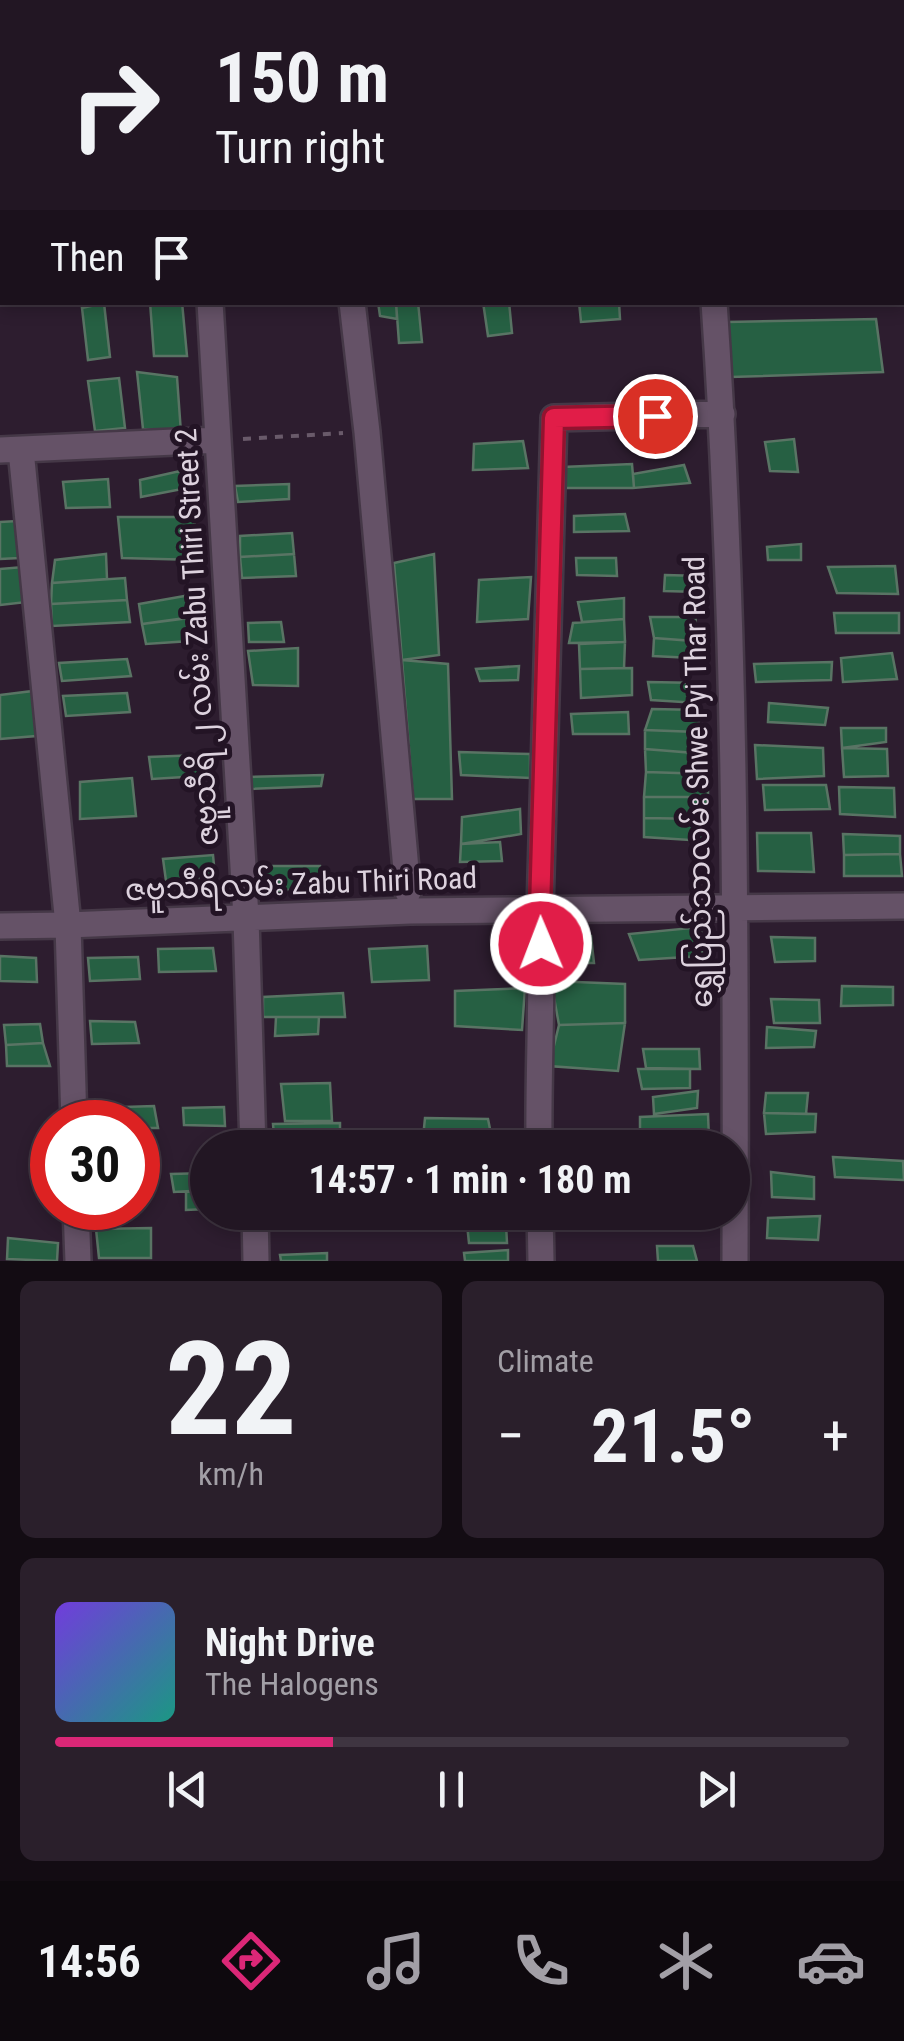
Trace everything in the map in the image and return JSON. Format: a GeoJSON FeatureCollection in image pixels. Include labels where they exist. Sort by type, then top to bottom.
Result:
{"type":"FeatureCollection","features":[{"type":"Feature","properties":{"kind":"street","name":"ဇဗူသီရိ ၂ လမ်း Zabu Thiri Street 2"},"geometry":{"type":"LineString","coordinates":[[210,305],[246,918],[252,1130]]}},
{"type":"Feature","properties":{"kind":"street"},"geometry":{"type":"LineString","coordinates":[[352,305],[368,432],[408,892]]}},
{"type":"Feature","properties":{"kind":"street","name":"ရွှေပြည်သာလမ်း Shwe Pyi Thar Road"},"geometry":{"type":"LineString","coordinates":[[714,305],[722,414],[736,907],[735,1261]]}},
{"type":"Feature","properties":{"kind":"street"},"geometry":{"type":"LineString","coordinates":[[539,1130],[540,910],[554,418],[722,414]]}},
{"type":"Feature","properties":{"kind":"street"},"geometry":{"type":"LineString","coordinates":[[73,1100],[68,925],[11,450],[218,440]]}},
{"type":"Feature","properties":{"kind":"street","name":"ဇဗူသီရိလမ်း Zabu Thiri Road"},"geometry":{"type":"LineString","coordinates":[[0,926],[410,911],[904,906]]}},
{"type":"Feature","properties":{"kind":"street"},"geometry":{"type":"LineString","coordinates":[[77,1230],[78,1261]]}},
{"type":"Feature","properties":{"kind":"street"},"geometry":{"type":"LineString","coordinates":[[255,1230],[256,1261]]}},
{"type":"Feature","properties":{"kind":"street"},"geometry":{"type":"LineString","coordinates":[[540,1230],[540,1261]]}},
{"type":"Feature","properties":{"kind":"path"},"geometry":{"type":"LineString","coordinates":[[218,440],[368,432]]}},
{"type":"Feature","properties":{"kind":"building"},"geometry":{"type":"Polygon","coordinates":[[[104,305],[110,357],[88,360],[82,308],[104,305]]]}},
{"type":"Feature","properties":{"kind":"building"},"geometry":{"type":"Polygon","coordinates":[[[150,305],[182,305],[187,356],[154,356],[150,305]]]}},
{"type":"Feature","properties":{"kind":"building"},"geometry":{"type":"Polygon","coordinates":[[[378,305],[396,305],[397,319],[380,316],[378,305]]]}},
{"type":"Feature","properties":{"kind":"building"},"geometry":{"type":"Polygon","coordinates":[[[396,305],[418,305],[422,342],[399,343],[396,305]]]}},
{"type":"Feature","properties":{"kind":"building"},"geometry":{"type":"Polygon","coordinates":[[[483,305],[509,305],[512,333],[488,336],[483,305]]]}},
{"type":"Feature","properties":{"kind":"building"},"geometry":{"type":"Polygon","coordinates":[[[579,305],[619,305],[620,319],[581,322],[579,305]]]}},
{"type":"Feature","properties":{"kind":"building"},"geometry":{"type":"Polygon","coordinates":[[[876,319],[883,372],[731,377],[727,322],[876,319]]]}},
{"type":"Feature","properties":{"kind":"building"},"geometry":{"type":"Polygon","coordinates":[[[137,372],[177,377],[181,433],[143,429],[137,372]]]}},
{"type":"Feature","properties":{"kind":"building"},"geometry":{"type":"Polygon","coordinates":[[[119,378],[125,428],[95,431],[88,381],[119,378]]]}},
{"type":"Feature","properties":{"kind":"building"},"geometry":{"type":"Polygon","coordinates":[[[794,439],[798,472],[770,471],[765,442],[794,439]]]}},
{"type":"Feature","properties":{"kind":"building"},"geometry":{"type":"Polygon","coordinates":[[[523,441],[528,468],[473,470],[474,444],[523,441]]]}},
{"type":"Feature","properties":{"kind":"building"},"geometry":{"type":"Polygon","coordinates":[[[632,464],[634,488],[563,488],[563,467],[632,464]]]}},
{"type":"Feature","properties":{"kind":"building"},"geometry":{"type":"Polygon","coordinates":[[[684,465],[690,483],[634,488],[633,474],[684,465]]]}},
{"type":"Feature","properties":{"kind":"building"},"geometry":{"type":"Polygon","coordinates":[[[180,471],[182,489],[141,497],[140,480],[180,471]]]}},
{"type":"Feature","properties":{"kind":"building"},"geometry":{"type":"Polygon","coordinates":[[[108,479],[110,507],[66,508],[63,482],[108,479]]]}},
{"type":"Feature","properties":{"kind":"building"},"geometry":{"type":"Polygon","coordinates":[[[289,484],[289,499],[238,502],[235,486],[289,484]]]}},
{"type":"Feature","properties":{"kind":"building"},"geometry":{"type":"Polygon","coordinates":[[[625,514],[629,531],[574,532],[574,516],[625,514]]]}},
{"type":"Feature","properties":{"kind":"building"},"geometry":{"type":"Polygon","coordinates":[[[118,517],[194,517],[197,560],[122,558],[118,517]]]}},
{"type":"Feature","properties":{"kind":"building"},"geometry":{"type":"Polygon","coordinates":[[[17,521],[19,558],[0,559],[0,522],[17,521]]]}},
{"type":"Feature","properties":{"kind":"building"},"geometry":{"type":"Polygon","coordinates":[[[292,533],[294,554],[240,557],[240,536],[292,533]]]}},
{"type":"Feature","properties":{"kind":"building"},"geometry":{"type":"Polygon","coordinates":[[[801,544],[801,560],[768,560],[767,547],[801,544]]]}},
{"type":"Feature","properties":{"kind":"building"},"geometry":{"type":"Polygon","coordinates":[[[106,554],[107,579],[52,583],[55,560],[106,554]]]}},
{"type":"Feature","properties":{"kind":"building"},"geometry":{"type":"Polygon","coordinates":[[[294,554],[296,576],[242,578],[240,557],[294,554]]]}},
{"type":"Feature","properties":{"kind":"building"},"geometry":{"type":"Polygon","coordinates":[[[434,554],[439,655],[402,660],[394,563],[434,554]]]}},
{"type":"Feature","properties":{"kind":"building"},"geometry":{"type":"Polygon","coordinates":[[[576,558],[616,558],[617,576],[577,575],[576,558]]]}},
{"type":"Feature","properties":{"kind":"building"},"geometry":{"type":"Polygon","coordinates":[[[895,566],[898,594],[837,593],[828,567],[895,566]]]}},
{"type":"Feature","properties":{"kind":"building"},"geometry":{"type":"Polygon","coordinates":[[[23,567],[27,602],[0,605],[0,569],[23,567]]]}},
{"type":"Feature","properties":{"kind":"building"},"geometry":{"type":"Polygon","coordinates":[[[665,575],[700,576],[700,592],[664,591],[665,575]]]}},
{"type":"Feature","properties":{"kind":"building"},"geometry":{"type":"Polygon","coordinates":[[[531,577],[528,619],[477,622],[479,580],[531,577]]]}},
{"type":"Feature","properties":{"kind":"building"},"geometry":{"type":"Polygon","coordinates":[[[125,578],[127,600],[51,604],[52,583],[125,578]]]}},
{"type":"Feature","properties":{"kind":"building"},"geometry":{"type":"Polygon","coordinates":[[[196,594],[200,616],[142,624],[139,604],[196,594]]]}},
{"type":"Feature","properties":{"kind":"building"},"geometry":{"type":"Polygon","coordinates":[[[624,598],[624,619],[582,622],[578,602],[624,598]]]}},
{"type":"Feature","properties":{"kind":"building"},"geometry":{"type":"Polygon","coordinates":[[[127,600],[130,622],[52,626],[51,604],[127,600]]]}},
{"type":"Feature","properties":{"kind":"building"},"geometry":{"type":"Polygon","coordinates":[[[834,613],[899,613],[899,633],[836,633],[834,613]]]}},
{"type":"Feature","properties":{"kind":"building"},"geometry":{"type":"Polygon","coordinates":[[[650,617],[696,617],[693,641],[654,638],[650,617]]]}},
{"type":"Feature","properties":{"kind":"building"},"geometry":{"type":"Polygon","coordinates":[[[189,618],[190,641],[146,644],[142,624],[189,618]]]}},
{"type":"Feature","properties":{"kind":"building"},"geometry":{"type":"Polygon","coordinates":[[[624,619],[625,642],[569,643],[573,623],[624,619]]]}},
{"type":"Feature","properties":{"kind":"building"},"geometry":{"type":"Polygon","coordinates":[[[281,622],[284,642],[249,642],[248,623],[281,622]]]}},
{"type":"Feature","properties":{"kind":"building"},"geometry":{"type":"Polygon","coordinates":[[[654,638],[693,641],[692,658],[653,656],[654,638]]]}},
{"type":"Feature","properties":{"kind":"building"},"geometry":{"type":"Polygon","coordinates":[[[625,642],[624,668],[580,669],[579,644],[625,642]]]}},
{"type":"Feature","properties":{"kind":"building"},"geometry":{"type":"Polygon","coordinates":[[[298,648],[298,686],[253,685],[248,651],[298,648]]]}},
{"type":"Feature","properties":{"kind":"building"},"geometry":{"type":"Polygon","coordinates":[[[892,653],[897,679],[843,682],[841,658],[892,653]]]}},
{"type":"Feature","properties":{"kind":"building"},"geometry":{"type":"Polygon","coordinates":[[[127,659],[131,676],[62,681],[59,663],[127,659]]]}},
{"type":"Feature","properties":{"kind":"building"},"geometry":{"type":"Polygon","coordinates":[[[402,660],[448,664],[452,799],[413,799],[402,660]]]}},
{"type":"Feature","properties":{"kind":"building"},"geometry":{"type":"Polygon","coordinates":[[[832,662],[831,680],[756,682],[754,664],[832,662]]]}},
{"type":"Feature","properties":{"kind":"building"},"geometry":{"type":"Polygon","coordinates":[[[519,666],[518,680],[480,681],[476,669],[519,666]]]}},
{"type":"Feature","properties":{"kind":"building"},"geometry":{"type":"Polygon","coordinates":[[[632,668],[632,695],[581,698],[580,669],[632,668]]]}},
{"type":"Feature","properties":{"kind":"building"},"geometry":{"type":"Polygon","coordinates":[[[648,682],[700,683],[698,703],[651,700],[648,682]]]}},
{"type":"Feature","properties":{"kind":"building"},"geometry":{"type":"Polygon","coordinates":[[[33,691],[36,736],[0,739],[0,695],[33,691]]]}},
{"type":"Feature","properties":{"kind":"building"},"geometry":{"type":"Polygon","coordinates":[[[127,693],[130,712],[66,716],[63,696],[127,693]]]}},
{"type":"Feature","properties":{"kind":"building"},"geometry":{"type":"Polygon","coordinates":[[[769,703],[828,708],[825,725],[768,722],[769,703]]]}},
{"type":"Feature","properties":{"kind":"building"},"geometry":{"type":"Polygon","coordinates":[[[652,709],[701,710],[697,732],[645,730],[652,709]]]}},
{"type":"Feature","properties":{"kind":"building"},"geometry":{"type":"Polygon","coordinates":[[[628,712],[629,734],[573,734],[571,714],[628,712]]]}},
{"type":"Feature","properties":{"kind":"building"},"geometry":{"type":"Polygon","coordinates":[[[841,728],[886,728],[886,742],[842,748],[841,728]]]}},
{"type":"Feature","properties":{"kind":"building"},"geometry":{"type":"Polygon","coordinates":[[[645,730],[697,732],[695,753],[645,749],[645,730]]]}},
{"type":"Feature","properties":{"kind":"building"},"geometry":{"type":"Polygon","coordinates":[[[755,745],[823,748],[824,776],[757,779],[755,745]]]}},
{"type":"Feature","properties":{"kind":"building"},"geometry":{"type":"Polygon","coordinates":[[[842,748],[887,749],[888,776],[844,777],[842,748]]]}},
{"type":"Feature","properties":{"kind":"building"},"geometry":{"type":"Polygon","coordinates":[[[645,749],[706,754],[708,774],[646,772],[645,749]]]}},
{"type":"Feature","properties":{"kind":"building"},"geometry":{"type":"Polygon","coordinates":[[[459,752],[530,754],[530,778],[461,775],[459,752]]]}},
{"type":"Feature","properties":{"kind":"building"},"geometry":{"type":"Polygon","coordinates":[[[199,755],[200,776],[152,779],[149,757],[199,755]]]}},
{"type":"Feature","properties":{"kind":"building"},"geometry":{"type":"Polygon","coordinates":[[[646,772],[708,774],[708,797],[644,797],[646,772]]]}},
{"type":"Feature","properties":{"kind":"building"},"geometry":{"type":"Polygon","coordinates":[[[323,775],[321,786],[250,789],[248,777],[323,775]]]}},
{"type":"Feature","properties":{"kind":"building"},"geometry":{"type":"Polygon","coordinates":[[[132,778],[136,816],[80,819],[80,782],[132,778]]]}},
{"type":"Feature","properties":{"kind":"building"},"geometry":{"type":"Polygon","coordinates":[[[763,785],[826,785],[830,809],[765,810],[763,785]]]}},
{"type":"Feature","properties":{"kind":"building"},"geometry":{"type":"Polygon","coordinates":[[[839,787],[894,788],[895,817],[840,814],[839,787]]]}},
{"type":"Feature","properties":{"kind":"building"},"geometry":{"type":"Polygon","coordinates":[[[644,797],[708,797],[704,819],[644,818],[644,797]]]}},
{"type":"Feature","properties":{"kind":"building"},"geometry":{"type":"Polygon","coordinates":[[[520,809],[521,834],[461,844],[462,817],[520,809]]]}},
{"type":"Feature","properties":{"kind":"building"},"geometry":{"type":"Polygon","coordinates":[[[644,818],[704,819],[705,841],[644,837],[644,818]]]}},
{"type":"Feature","properties":{"kind":"building"},"geometry":{"type":"Polygon","coordinates":[[[757,833],[811,833],[814,872],[758,871],[757,833]]]}},
{"type":"Feature","properties":{"kind":"building"},"geometry":{"type":"Polygon","coordinates":[[[843,834],[900,836],[900,854],[844,855],[843,834]]]}},
{"type":"Feature","properties":{"kind":"building"},"geometry":{"type":"Polygon","coordinates":[[[500,842],[502,861],[460,862],[461,844],[500,842]]]}},
{"type":"Feature","properties":{"kind":"building"},"geometry":{"type":"Polygon","coordinates":[[[900,854],[902,876],[844,876],[844,855],[900,854]]]}},
{"type":"Feature","properties":{"kind":"building"},"geometry":{"type":"Polygon","coordinates":[[[213,855],[215,876],[166,881],[163,859],[213,855]]]}},
{"type":"Feature","properties":{"kind":"building"},"geometry":{"type":"Polygon","coordinates":[[[265,866],[320,866],[321,887],[267,892],[265,866]]]}},
{"type":"Feature","properties":{"kind":"building"},"geometry":{"type":"Polygon","coordinates":[[[701,927],[702,956],[639,960],[629,934],[701,927]]]}},
{"type":"Feature","properties":{"kind":"building"},"geometry":{"type":"Polygon","coordinates":[[[591,936],[594,963],[565,963],[562,939],[591,936]]]}},
{"type":"Feature","properties":{"kind":"building"},"geometry":{"type":"Polygon","coordinates":[[[771,937],[815,938],[815,961],[775,962],[771,937]]]}},
{"type":"Feature","properties":{"kind":"building"},"geometry":{"type":"Polygon","coordinates":[[[427,946],[429,980],[372,982],[369,949],[427,946]]]}},
{"type":"Feature","properties":{"kind":"building"},"geometry":{"type":"Polygon","coordinates":[[[213,948],[216,971],[159,972],[158,949],[213,948]]]}},
{"type":"Feature","properties":{"kind":"building"},"geometry":{"type":"Polygon","coordinates":[[[0,956],[36,958],[37,982],[0,981],[0,956]]]}},
{"type":"Feature","properties":{"kind":"building"},"geometry":{"type":"Polygon","coordinates":[[[138,957],[140,979],[90,981],[88,958],[138,957]]]}},
{"type":"Feature","properties":{"kind":"building"},"geometry":{"type":"Polygon","coordinates":[[[551,981],[625,984],[625,1023],[559,1025],[551,981]]]}},
{"type":"Feature","properties":{"kind":"building"},"geometry":{"type":"Polygon","coordinates":[[[842,986],[893,987],[893,1005],[841,1006],[842,986]]]}},
{"type":"Feature","properties":{"kind":"building"},"geometry":{"type":"Polygon","coordinates":[[[525,988],[522,1030],[455,1026],[455,991],[525,988]]]}},
{"type":"Feature","properties":{"kind":"building"},"geometry":{"type":"Polygon","coordinates":[[[343,993],[345,1017],[263,1017],[263,997],[343,993]]]}},
{"type":"Feature","properties":{"kind":"building"},"geometry":{"type":"Polygon","coordinates":[[[771,999],[819,1000],[820,1023],[774,1023],[771,999]]]}},
{"type":"Feature","properties":{"kind":"building"},"geometry":{"type":"Polygon","coordinates":[[[276,1017],[319,1017],[318,1034],[275,1036],[276,1017]]]}},
{"type":"Feature","properties":{"kind":"building"},"geometry":{"type":"Polygon","coordinates":[[[90,1021],[135,1022],[139,1043],[92,1044],[90,1021]]]}},
{"type":"Feature","properties":{"kind":"building"},"geometry":{"type":"Polygon","coordinates":[[[625,1023],[618,1071],[549,1066],[559,1025],[625,1023]]]}},
{"type":"Feature","properties":{"kind":"building"},"geometry":{"type":"Polygon","coordinates":[[[40,1024],[43,1043],[6,1045],[4,1025],[40,1024]]]}},
{"type":"Feature","properties":{"kind":"building"},"geometry":{"type":"Polygon","coordinates":[[[767,1027],[816,1031],[814,1047],[766,1048],[767,1027]]]}},
{"type":"Feature","properties":{"kind":"building"},"geometry":{"type":"Polygon","coordinates":[[[43,1043],[50,1066],[7,1066],[6,1045],[43,1043]]]}},
{"type":"Feature","properties":{"kind":"building"},"geometry":{"type":"Polygon","coordinates":[[[643,1049],[699,1049],[700,1069],[646,1068],[643,1049]]]}},
{"type":"Feature","properties":{"kind":"building"},"geometry":{"type":"Polygon","coordinates":[[[638,1069],[690,1069],[690,1088],[642,1089],[638,1069]]]}},
{"type":"Feature","properties":{"kind":"building"},"geometry":{"type":"Polygon","coordinates":[[[330,1083],[332,1121],[285,1121],[281,1084],[330,1083]]]}},
{"type":"Feature","properties":{"kind":"building"},"geometry":{"type":"Polygon","coordinates":[[[698,1091],[697,1108],[654,1114],[653,1097],[698,1091]]]}},
{"type":"Feature","properties":{"kind":"building"},"geometry":{"type":"Polygon","coordinates":[[[766,1093],[808,1093],[806,1114],[764,1113],[766,1093]]]}},
{"type":"Feature","properties":{"kind":"building"},"geometry":{"type":"Polygon","coordinates":[[[224,1107],[225,1126],[184,1125],[183,1108],[224,1107]]]}},
{"type":"Feature","properties":{"kind":"building"},"geometry":{"type":"Polygon","coordinates":[[[764,1113],[816,1114],[815,1132],[766,1134],[764,1113]]]}},
{"type":"Feature","properties":{"kind":"building"},"geometry":{"type":"Polygon","coordinates":[[[708,1114],[709,1130],[640,1130],[640,1117],[708,1114]]]}},
{"type":"Feature","properties":{"kind":"building"},"geometry":{"type":"Polygon","coordinates":[[[425,1118],[488,1119],[490,1130],[424,1130],[425,1118]]]}},
{"type":"Feature","properties":{"kind":"building"},"geometry":{"type":"Polygon","coordinates":[[[340,1123],[340,1130],[274,1130],[273,1124],[340,1123]]]}},
{"type":"Feature","properties":{"kind":"building"},"geometry":{"type":"Polygon","coordinates":[[[833,1157],[903,1161],[904,1180],[835,1177],[833,1157]]]}},
{"type":"Feature","properties":{"kind":"building"},"geometry":{"type":"Polygon","coordinates":[[[771,1172],[814,1177],[814,1199],[772,1197],[771,1172]]]}},
{"type":"Feature","properties":{"kind":"building"},"geometry":{"type":"Polygon","coordinates":[[[190,1173],[190,1191],[174,1192],[171,1174],[190,1173]]]}},
{"type":"Feature","properties":{"kind":"building"},"geometry":{"type":"Polygon","coordinates":[[[186,1192],[190,1192],[190,1210],[186,1210],[186,1192]]]}},
{"type":"Feature","properties":{"kind":"building"},"geometry":{"type":"Polygon","coordinates":[[[820,1216],[818,1240],[767,1238],[768,1218],[820,1216]]]}},
{"type":"Feature","properties":{"kind":"building"},"geometry":{"type":"Polygon","coordinates":[[[96,1230],[151,1230],[151,1258],[99,1258],[96,1230]]]}},
{"type":"Feature","properties":{"kind":"building"},"geometry":{"type":"Polygon","coordinates":[[[468,1230],[506,1230],[507,1243],[469,1243],[468,1230]]]}},
{"type":"Feature","properties":{"kind":"building"},"geometry":{"type":"Polygon","coordinates":[[[8,1238],[58,1243],[57,1261],[7,1259],[8,1238]]]}},
{"type":"Feature","properties":{"kind":"building"},"geometry":{"type":"Polygon","coordinates":[[[657,1246],[693,1246],[697,1261],[658,1261],[657,1246]]]}},
{"type":"Feature","properties":{"kind":"building"},"geometry":{"type":"Polygon","coordinates":[[[508,1250],[508,1261],[465,1261],[464,1253],[508,1250]]]}},
{"type":"Feature","properties":{"kind":"building"},"geometry":{"type":"Polygon","coordinates":[[[327,1253],[327,1261],[281,1261],[280,1255],[327,1253]]]}},
{"type":"Feature","properties":{"kind":"route"},"geometry":{"type":"LineString","coordinates":[[541,944],[554,418],[655,416]]}}]}
